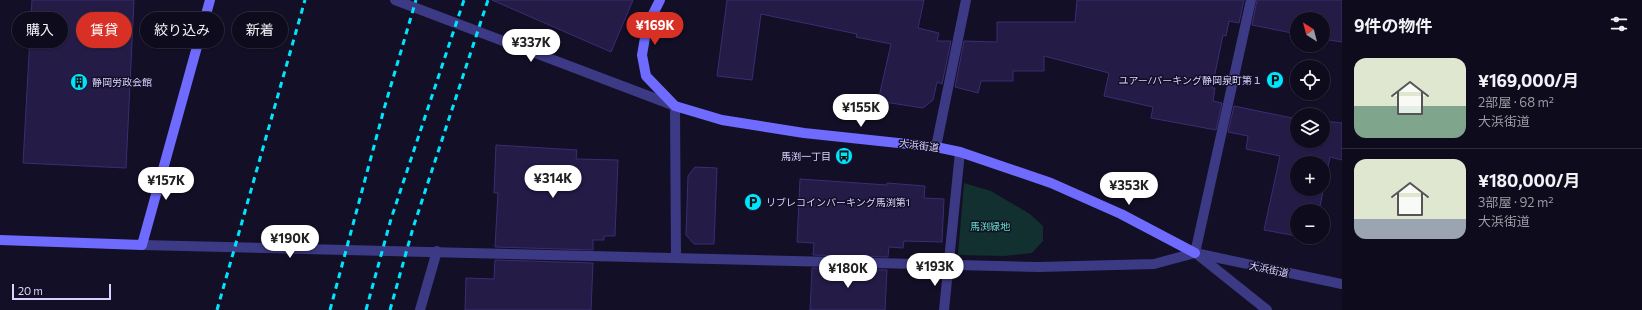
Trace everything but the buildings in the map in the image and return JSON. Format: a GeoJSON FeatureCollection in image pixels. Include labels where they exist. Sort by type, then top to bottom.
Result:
{"type":"FeatureCollection","features":[{"type":"Feature","properties":{"kind":"street"},"geometry":{"type":"LineString","coordinates":[[142,245],[210,0]]}},
{"type":"Feature","properties":{"kind":"street"},"geometry":{"type":"LineString","coordinates":[[395,0],[675,106],[676,257]]}},
{"type":"Feature","properties":{"kind":"street","name":"大浜街道"},"geometry":{"type":"LineString","coordinates":[[660,0],[647,26],[642,55],[646,76],[675,106],[722,120],[804,133],[936,147],[960,152],[1051,183],[1121,214],[1195,253],[1267,310]]}},
{"type":"Feature","properties":{"kind":"street"},"geometry":{"type":"LineString","coordinates":[[936,147],[966,0]]}},
{"type":"Feature","properties":{"kind":"street"},"geometry":{"type":"LineString","coordinates":[[0,240],[142,245],[437,251],[1039,267],[1154,264],[1195,253],[1251,0]]}},
{"type":"Feature","properties":{"kind":"street"},"geometry":{"type":"LineString","coordinates":[[944,310],[960,152]]}},
{"type":"Feature","properties":{"kind":"street"},"geometry":{"type":"LineString","coordinates":[[420,310],[437,251]]}},
{"type":"Feature","properties":{"kind":"street","name":"大浜街道"},"geometry":{"type":"LineString","coordinates":[[1195,253],[1342,284]]}},
{"type":"Feature","properties":{"kind":"green space","name":"馬渕緑地"},"geometry":{"type":"Polygon","coordinates":[[[964,183],[991,191],[1030,214],[1043,226],[1043,241],[1032,253],[1004,256],[958,255],[964,183]]]}},
{"type":"Feature","properties":{"kind":"railway"},"geometry":{"type":"LineString","coordinates":[[217,310],[305,0]]}},
{"type":"Feature","properties":{"kind":"railway"},"geometry":{"type":"LineString","coordinates":[[330,310],[384,109],[416,0]]}},
{"type":"Feature","properties":{"kind":"railway"},"geometry":{"type":"LineString","coordinates":[[366,310],[391,219],[464,0]]}},
{"type":"Feature","properties":{"kind":"railway"},"geometry":{"type":"LineString","coordinates":[[390,310],[413,228],[488,0]]}},
{"type":"Feature","properties":{"kind":"place","name":"ユアー/パーキング静岡泉町第１"},"geometry":{"type":"Point","coordinates":[1275,80]}},
{"type":"Feature","properties":{"kind":"place","name":"静岡労政会館"},"geometry":{"type":"Point","coordinates":[79,82]}},
{"type":"Feature","properties":{"kind":"place","name":"馬渕一丁目"},"geometry":{"type":"Point","coordinates":[844,156]}},
{"type":"Feature","properties":{"kind":"place","name":"リブレコインパーキング馬渕第1"},"geometry":{"type":"Point","coordinates":[753,202]}}]}
